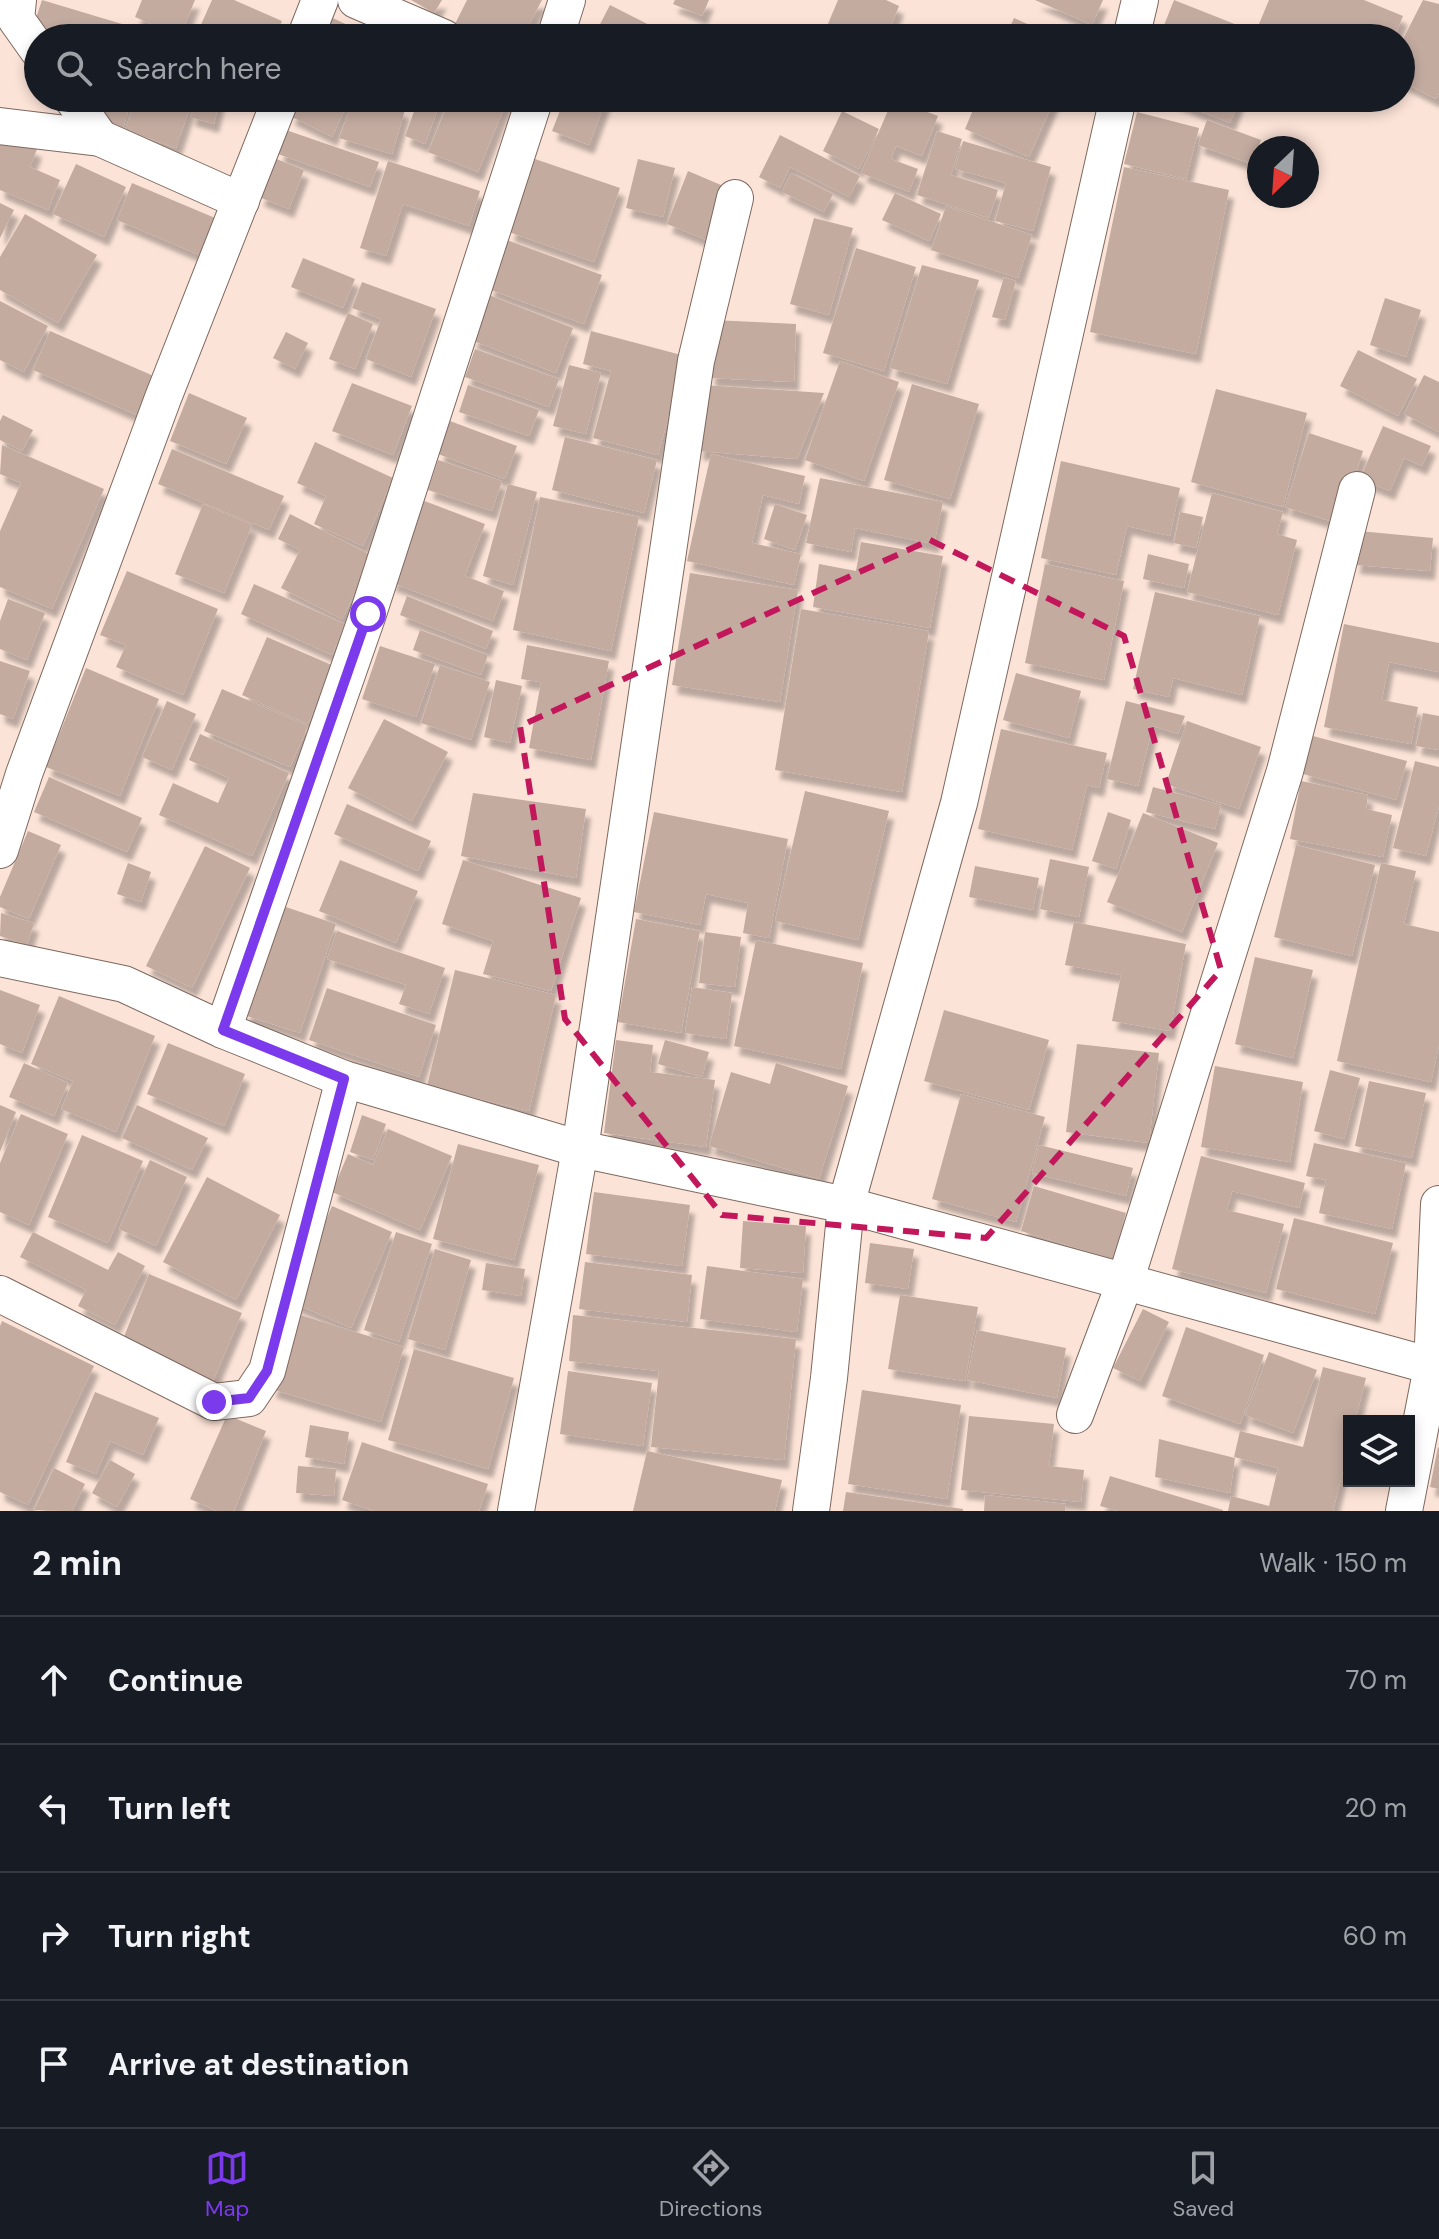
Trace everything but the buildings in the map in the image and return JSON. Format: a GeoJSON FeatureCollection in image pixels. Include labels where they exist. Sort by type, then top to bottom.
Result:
{"type":"FeatureCollection","features":[{"type":"Feature","properties":{"kind":"street"},"geometry":{"type":"LineString","coordinates":[[18,0],[16,19],[24,30]]}},
{"type":"Feature","properties":{"kind":"street"},"geometry":{"type":"LineString","coordinates":[[311,24],[320,0]]}},
{"type":"Feature","properties":{"kind":"street"},"geometry":{"type":"LineString","coordinates":[[356,0],[412,24]]}},
{"type":"Feature","properties":{"kind":"street"},"geometry":{"type":"LineString","coordinates":[[559,24],[567,0]]}},
{"type":"Feature","properties":{"kind":"street"},"geometry":{"type":"LineString","coordinates":[[1134,24],[1140,0]]}},
{"type":"Feature","properties":{"kind":"street"},"geometry":{"type":"LineString","coordinates":[[82,112],[100,138]]}},
{"type":"Feature","properties":{"kind":"street"},"geometry":{"type":"LineString","coordinates":[[0,850],[24,774],[136,471],[276,112]]}},
{"type":"Feature","properties":{"kind":"street"},"geometry":{"type":"LineString","coordinates":[[223,1030],[368,614],[530,112]]}},
{"type":"Feature","properties":{"kind":"street"},"geometry":{"type":"LineString","coordinates":[[811,1511],[829,1378],[846,1205],[959,803],[1115,112]]}},
{"type":"Feature","properties":{"kind":"street"},"geometry":{"type":"LineString","coordinates":[[0,126],[100,138],[241,201]]}},
{"type":"Feature","properties":{"kind":"street"},"geometry":{"type":"LineString","coordinates":[[516,1511],[580,1149],[696,361],[735,198]]}},
{"type":"Feature","properties":{"kind":"street"},"geometry":{"type":"LineString","coordinates":[[1075,1415],[1125,1282],[1285,771],[1357,490]]}},
{"type":"Feature","properties":{"kind":"street"},"geometry":{"type":"LineString","coordinates":[[0,958],[124,984],[223,1030],[344,1079],[580,1149],[846,1205],[1436,1368]]}},
{"type":"Feature","properties":{"kind":"street"},"geometry":{"type":"LineString","coordinates":[[0,1294],[214,1402],[249,1398],[267,1371],[344,1079]]}},
{"type":"Feature","properties":{"kind":"street"},"geometry":{"type":"LineString","coordinates":[[1404,1511],[1436,1368],[1439,1204]]}},
{"type":"Feature","properties":{"kind":"highlighted area"},"geometry":{"type":"Polygon","coordinates":[[[930,540],[1124,636],[1221,970],[986,1238],[722,1215],[565,1019],[520,726],[930,540]]]}},
{"type":"Feature","properties":{"kind":"route"},"geometry":{"type":"LineString","coordinates":[[214,1402],[249,1398],[267,1371],[344,1079],[223,1030],[368,614]]}}]}
